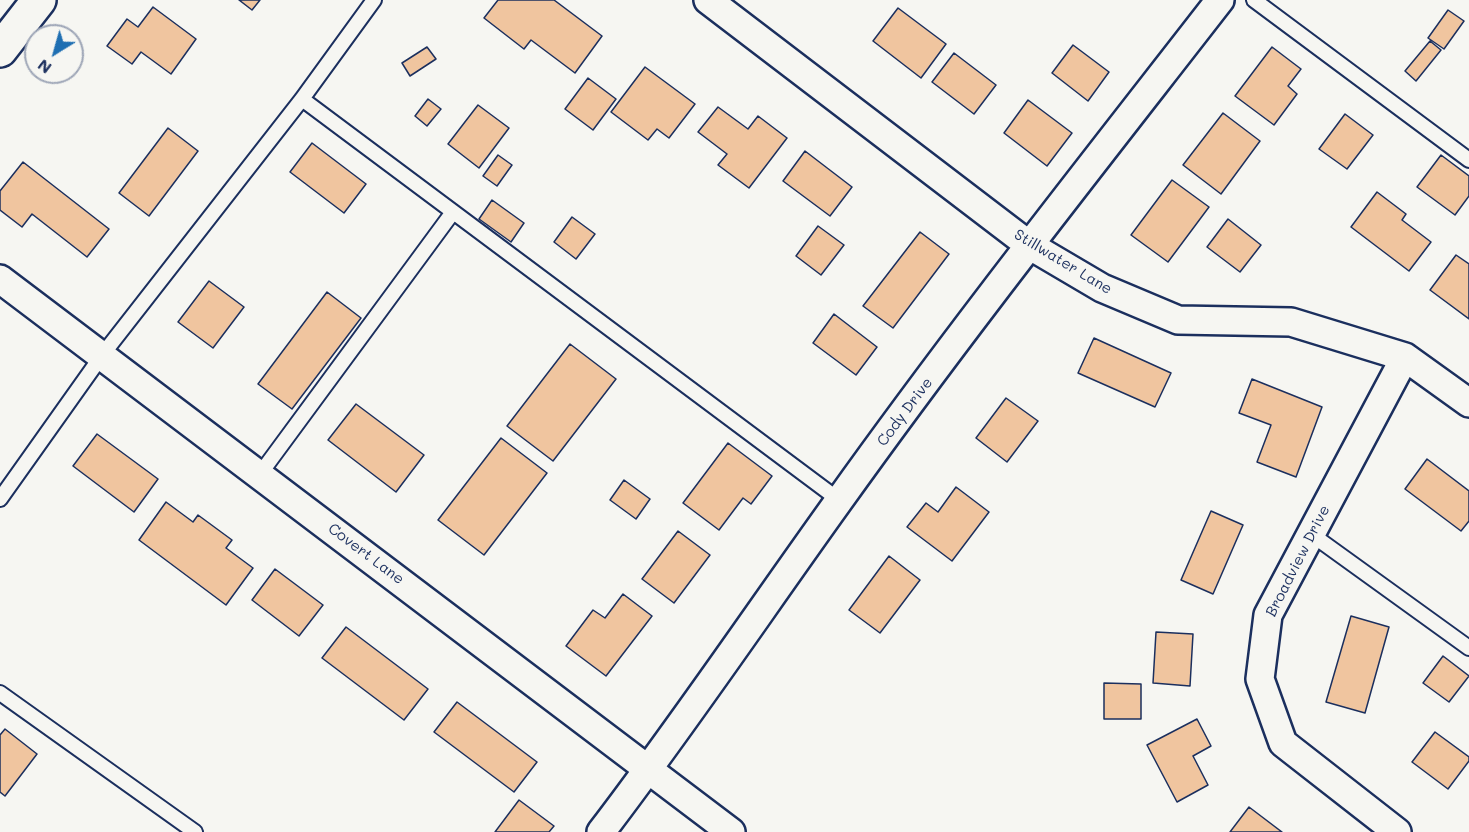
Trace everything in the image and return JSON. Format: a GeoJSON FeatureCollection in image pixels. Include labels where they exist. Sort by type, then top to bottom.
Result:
{"type":"FeatureCollection","features":[{"type":"Feature","properties":{"kind":"street"},"geometry":{"type":"LineString","coordinates":[[0,51],[39,0]]}},
{"type":"Feature","properties":{"kind":"street","name":"Stillwater Lane"},"geometry":{"type":"LineString","coordinates":[[708,0],[1029,245],[1102,288],[1178,320],[1291,322],[1404,357],[1469,404]]}},
{"type":"Feature","properties":{"kind":"street","name":"Cody Drive"},"geometry":{"type":"LineString","coordinates":[[601,832],[649,769],[839,500],[1029,245],[1220,0]]}},
{"type":"Feature","properties":{"kind":"street","name":"Covert Lane"},"geometry":{"type":"LineString","coordinates":[[0,279],[103,354],[731,832]]}},
{"type":"Feature","properties":{"kind":"street","name":"Broadview Drive"},"geometry":{"type":"LineString","coordinates":[[1397,832],[1283,743],[1260,679],[1268,615],[1404,357]]}},
{"type":"Feature","properties":{"kind":"lane"},"geometry":{"type":"LineString","coordinates":[[0,499],[103,354],[302,99],[374,0]]}},
{"type":"Feature","properties":{"kind":"lane"},"geometry":{"type":"LineString","coordinates":[[1254,0],[1469,160]]}},
{"type":"Feature","properties":{"kind":"lane"},"geometry":{"type":"LineString","coordinates":[[302,99],[839,500]]}},
{"type":"Feature","properties":{"kind":"lane"},"geometry":{"type":"LineString","coordinates":[[260,474],[453,212]]}},
{"type":"Feature","properties":{"kind":"lane"},"geometry":{"type":"LineString","coordinates":[[1311,534],[1469,648]]}},
{"type":"Feature","properties":{"kind":"lane"},"geometry":{"type":"LineString","coordinates":[[0,693],[195,832]]}},
{"type":"Feature","properties":{"kind":"building"},"geometry":{"type":"Polygon","coordinates":[[[239,0],[260,0],[252,10],[239,0]]]}},
{"type":"Feature","properties":{"kind":"building"},"geometry":{"type":"Polygon","coordinates":[[[498,0],[554,0],[602,36],[575,73],[531,40],[524,49],[484,18],[498,0]]]}},
{"type":"Feature","properties":{"kind":"building"},"geometry":{"type":"Polygon","coordinates":[[[153,7],[196,39],[171,74],[141,52],[132,64],[107,46],[127,19],[138,27],[153,7]]]}},
{"type":"Feature","properties":{"kind":"building"},"geometry":{"type":"Polygon","coordinates":[[[898,8],[946,44],[921,78],[873,41],[898,8]]]}},
{"type":"Feature","properties":{"kind":"building"},"geometry":{"type":"Polygon","coordinates":[[[1448,10],[1464,21],[1444,49],[1428,38],[1448,10]]]}},
{"type":"Feature","properties":{"kind":"building"},"geometry":{"type":"Polygon","coordinates":[[[1430,41],[1441,50],[1416,81],[1405,71],[1430,41]]]}},
{"type":"Feature","properties":{"kind":"building"},"geometry":{"type":"Polygon","coordinates":[[[1073,45],[1109,72],[1088,101],[1052,73],[1073,45]]]}},
{"type":"Feature","properties":{"kind":"building"},"geometry":{"type":"Polygon","coordinates":[[[427,47],[436,59],[410,76],[402,63],[427,47]]]}},
{"type":"Feature","properties":{"kind":"building"},"geometry":{"type":"Polygon","coordinates":[[[1272,47],[1301,69],[1288,86],[1297,94],[1274,125],[1235,96],[1272,47]]]}},
{"type":"Feature","properties":{"kind":"building"},"geometry":{"type":"Polygon","coordinates":[[[954,53],[996,85],[974,114],[932,82],[954,53]]]}},
{"type":"Feature","properties":{"kind":"building"},"geometry":{"type":"Polygon","coordinates":[[[645,67],[695,104],[669,138],[657,129],[648,140],[611,112],[645,67]]]}},
{"type":"Feature","properties":{"kind":"building"},"geometry":{"type":"Polygon","coordinates":[[[588,78],[616,99],[593,130],[565,109],[588,78]]]}},
{"type":"Feature","properties":{"kind":"building"},"geometry":{"type":"Polygon","coordinates":[[[428,99],[441,109],[427,126],[415,116],[428,99]]]}},
{"type":"Feature","properties":{"kind":"building"},"geometry":{"type":"Polygon","coordinates":[[[1028,100],[1072,133],[1047,166],[1004,133],[1028,100]]]}},
{"type":"Feature","properties":{"kind":"building"},"geometry":{"type":"Polygon","coordinates":[[[478,105],[509,128],[479,168],[448,144],[478,105]]]}},
{"type":"Feature","properties":{"kind":"building"},"geometry":{"type":"Polygon","coordinates":[[[718,107],[748,129],[758,116],[787,138],[749,188],[718,165],[727,154],[698,132],[718,107]]]}},
{"type":"Feature","properties":{"kind":"building"},"geometry":{"type":"Polygon","coordinates":[[[1223,113],[1260,141],[1221,194],[1183,165],[1223,113]]]}},
{"type":"Feature","properties":{"kind":"building"},"geometry":{"type":"Polygon","coordinates":[[[1345,114],[1373,135],[1347,169],[1319,149],[1345,114]]]}},
{"type":"Feature","properties":{"kind":"building"},"geometry":{"type":"Polygon","coordinates":[[[168,128],[198,151],[149,216],[119,193],[168,128]]]}},
{"type":"Feature","properties":{"kind":"building"},"geometry":{"type":"Polygon","coordinates":[[[312,143],[366,184],[344,213],[290,172],[312,143]]]}},
{"type":"Feature","properties":{"kind":"building"},"geometry":{"type":"Polygon","coordinates":[[[805,151],[852,187],[830,216],[783,181],[805,151]]]}},
{"type":"Feature","properties":{"kind":"building"},"geometry":{"type":"Polygon","coordinates":[[[498,155],[512,165],[497,186],[483,176],[498,155]]]}},
{"type":"Feature","properties":{"kind":"building"},"geometry":{"type":"Polygon","coordinates":[[[1441,155],[1469,176],[1469,196],[1455,215],[1417,187],[1441,155]]]}},
{"type":"Feature","properties":{"kind":"building"},"geometry":{"type":"Polygon","coordinates":[[[23,162],[109,229],[87,257],[32,214],[22,227],[0,210],[0,191],[23,162]]]}},
{"type":"Feature","properties":{"kind":"building"},"geometry":{"type":"Polygon","coordinates":[[[1172,180],[1209,207],[1168,262],[1131,235],[1172,180]]]}},
{"type":"Feature","properties":{"kind":"building"},"geometry":{"type":"Polygon","coordinates":[[[1377,192],[1406,214],[1402,220],[1431,242],[1409,271],[1351,227],[1377,192]]]}},
{"type":"Feature","properties":{"kind":"building"},"geometry":{"type":"Polygon","coordinates":[[[492,200],[524,223],[511,242],[479,219],[492,200]]]}},
{"type":"Feature","properties":{"kind":"building"},"geometry":{"type":"Polygon","coordinates":[[[572,217],[595,234],[576,259],[554,242],[572,217]]]}},
{"type":"Feature","properties":{"kind":"building"},"geometry":{"type":"Polygon","coordinates":[[[1228,219],[1261,245],[1240,272],[1207,247],[1228,219]]]}},
{"type":"Feature","properties":{"kind":"building"},"geometry":{"type":"Polygon","coordinates":[[[818,226],[844,245],[821,275],[796,256],[818,226]]]}},
{"type":"Feature","properties":{"kind":"building"},"geometry":{"type":"Polygon","coordinates":[[[920,232],[949,254],[893,328],[863,306],[920,232]]]}},
{"type":"Feature","properties":{"kind":"building"},"geometry":{"type":"Polygon","coordinates":[[[1456,255],[1469,264],[1469,319],[1430,290],[1456,255]]]}},
{"type":"Feature","properties":{"kind":"building"},"geometry":{"type":"Polygon","coordinates":[[[209,281],[244,307],[213,348],[178,322],[209,281]]]}},
{"type":"Feature","properties":{"kind":"building"},"geometry":{"type":"Polygon","coordinates":[[[327,292],[361,318],[292,409],[258,384],[327,292]]]}},
{"type":"Feature","properties":{"kind":"building"},"geometry":{"type":"Polygon","coordinates":[[[834,314],[877,347],[856,375],[813,343],[834,314]]]}},
{"type":"Feature","properties":{"kind":"building"},"geometry":{"type":"Polygon","coordinates":[[[1094,338],[1171,373],[1155,407],[1078,373],[1094,338]]]}},
{"type":"Feature","properties":{"kind":"building"},"geometry":{"type":"Polygon","coordinates":[[[570,344],[616,379],[553,461],[507,426],[570,344]]]}},
{"type":"Feature","properties":{"kind":"building"},"geometry":{"type":"Polygon","coordinates":[[[1252,379],[1322,407],[1296,477],[1257,462],[1271,425],[1239,413],[1252,379]]]}},
{"type":"Feature","properties":{"kind":"building"},"geometry":{"type":"Polygon","coordinates":[[[1006,398],[1038,421],[1007,462],[976,438],[1006,398]]]}},
{"type":"Feature","properties":{"kind":"building"},"geometry":{"type":"Polygon","coordinates":[[[356,404],[424,455],[396,492],[328,440],[356,404]]]}},
{"type":"Feature","properties":{"kind":"building"},"geometry":{"type":"Polygon","coordinates":[[[97,434],[158,479],[134,512],[73,466],[97,434]]]}},
{"type":"Feature","properties":{"kind":"building"},"geometry":{"type":"Polygon","coordinates":[[[501,438],[547,473],[484,555],[438,520],[501,438]]]}},
{"type":"Feature","properties":{"kind":"building"},"geometry":{"type":"Polygon","coordinates":[[[728,443],[772,476],[751,504],[743,498],[719,530],[683,503],[728,443]]]}},
{"type":"Feature","properties":{"kind":"building"},"geometry":{"type":"Polygon","coordinates":[[[1427,459],[1469,491],[1469,521],[1461,531],[1405,489],[1427,459]]]}},
{"type":"Feature","properties":{"kind":"building"},"geometry":{"type":"Polygon","coordinates":[[[624,480],[650,499],[636,519],[610,500],[624,480]]]}},
{"type":"Feature","properties":{"kind":"building"},"geometry":{"type":"Polygon","coordinates":[[[956,487],[989,512],[952,561],[907,527],[926,503],[938,512],[956,487]]]}},
{"type":"Feature","properties":{"kind":"building"},"geometry":{"type":"Polygon","coordinates":[[[166,502],[193,522],[198,515],[232,540],[226,548],[253,568],[226,605],[139,540],[166,502]]]}},
{"type":"Feature","properties":{"kind":"building"},"geometry":{"type":"Polygon","coordinates":[[[1211,511],[1243,525],[1213,594],[1181,580],[1211,511]]]}},
{"type":"Feature","properties":{"kind":"building"},"geometry":{"type":"Polygon","coordinates":[[[678,531],[710,555],[674,603],[642,579],[678,531]]]}},
{"type":"Feature","properties":{"kind":"building"},"geometry":{"type":"Polygon","coordinates":[[[889,556],[920,580],[880,633],[849,610],[889,556]]]}},
{"type":"Feature","properties":{"kind":"building"},"geometry":{"type":"Polygon","coordinates":[[[275,569],[323,605],[299,636],[252,600],[275,569]]]}},
{"type":"Feature","properties":{"kind":"building"},"geometry":{"type":"Polygon","coordinates":[[[623,594],[652,616],[606,676],[566,646],[593,610],[605,618],[623,594]]]}},
{"type":"Feature","properties":{"kind":"building"},"geometry":{"type":"Polygon","coordinates":[[[1351,616],[1389,627],[1365,713],[1326,702],[1351,616]]]}},
{"type":"Feature","properties":{"kind":"building"},"geometry":{"type":"Polygon","coordinates":[[[346,627],[428,689],[404,720],[322,658],[346,627]]]}},
{"type":"Feature","properties":{"kind":"building"},"geometry":{"type":"Polygon","coordinates":[[[1156,632],[1193,634],[1190,686],[1153,683],[1156,632]]]}},
{"type":"Feature","properties":{"kind":"building"},"geometry":{"type":"Polygon","coordinates":[[[1443,656],[1469,676],[1449,702],[1423,683],[1443,656]]]}},
{"type":"Feature","properties":{"kind":"building"},"geometry":{"type":"Polygon","coordinates":[[[1104,683],[1141,684],[1141,719],[1104,719],[1104,683]]]}},
{"type":"Feature","properties":{"kind":"building"},"geometry":{"type":"Polygon","coordinates":[[[457,702],[537,762],[514,792],[434,732],[457,702]]]}},
{"type":"Feature","properties":{"kind":"building"},"geometry":{"type":"Polygon","coordinates":[[[1197,719],[1211,746],[1193,756],[1208,785],[1177,802],[1147,745],[1197,719]]]}},
{"type":"Feature","properties":{"kind":"building"},"geometry":{"type":"Polygon","coordinates":[[[5,729],[37,754],[5,796],[0,792],[0,735],[5,729]]]}},
{"type":"Feature","properties":{"kind":"building"},"geometry":{"type":"Polygon","coordinates":[[[1435,732],[1469,757],[1469,761],[1448,789],[1412,762],[1435,732]]]}},
{"type":"Feature","properties":{"kind":"building"},"geometry":{"type":"Polygon","coordinates":[[[519,800],[554,826],[549,832],[495,832],[519,800]]]}},
{"type":"Feature","properties":{"kind":"building"},"geometry":{"type":"Polygon","coordinates":[[[1249,807],[1282,832],[1230,832],[1249,807]]]}}]}
